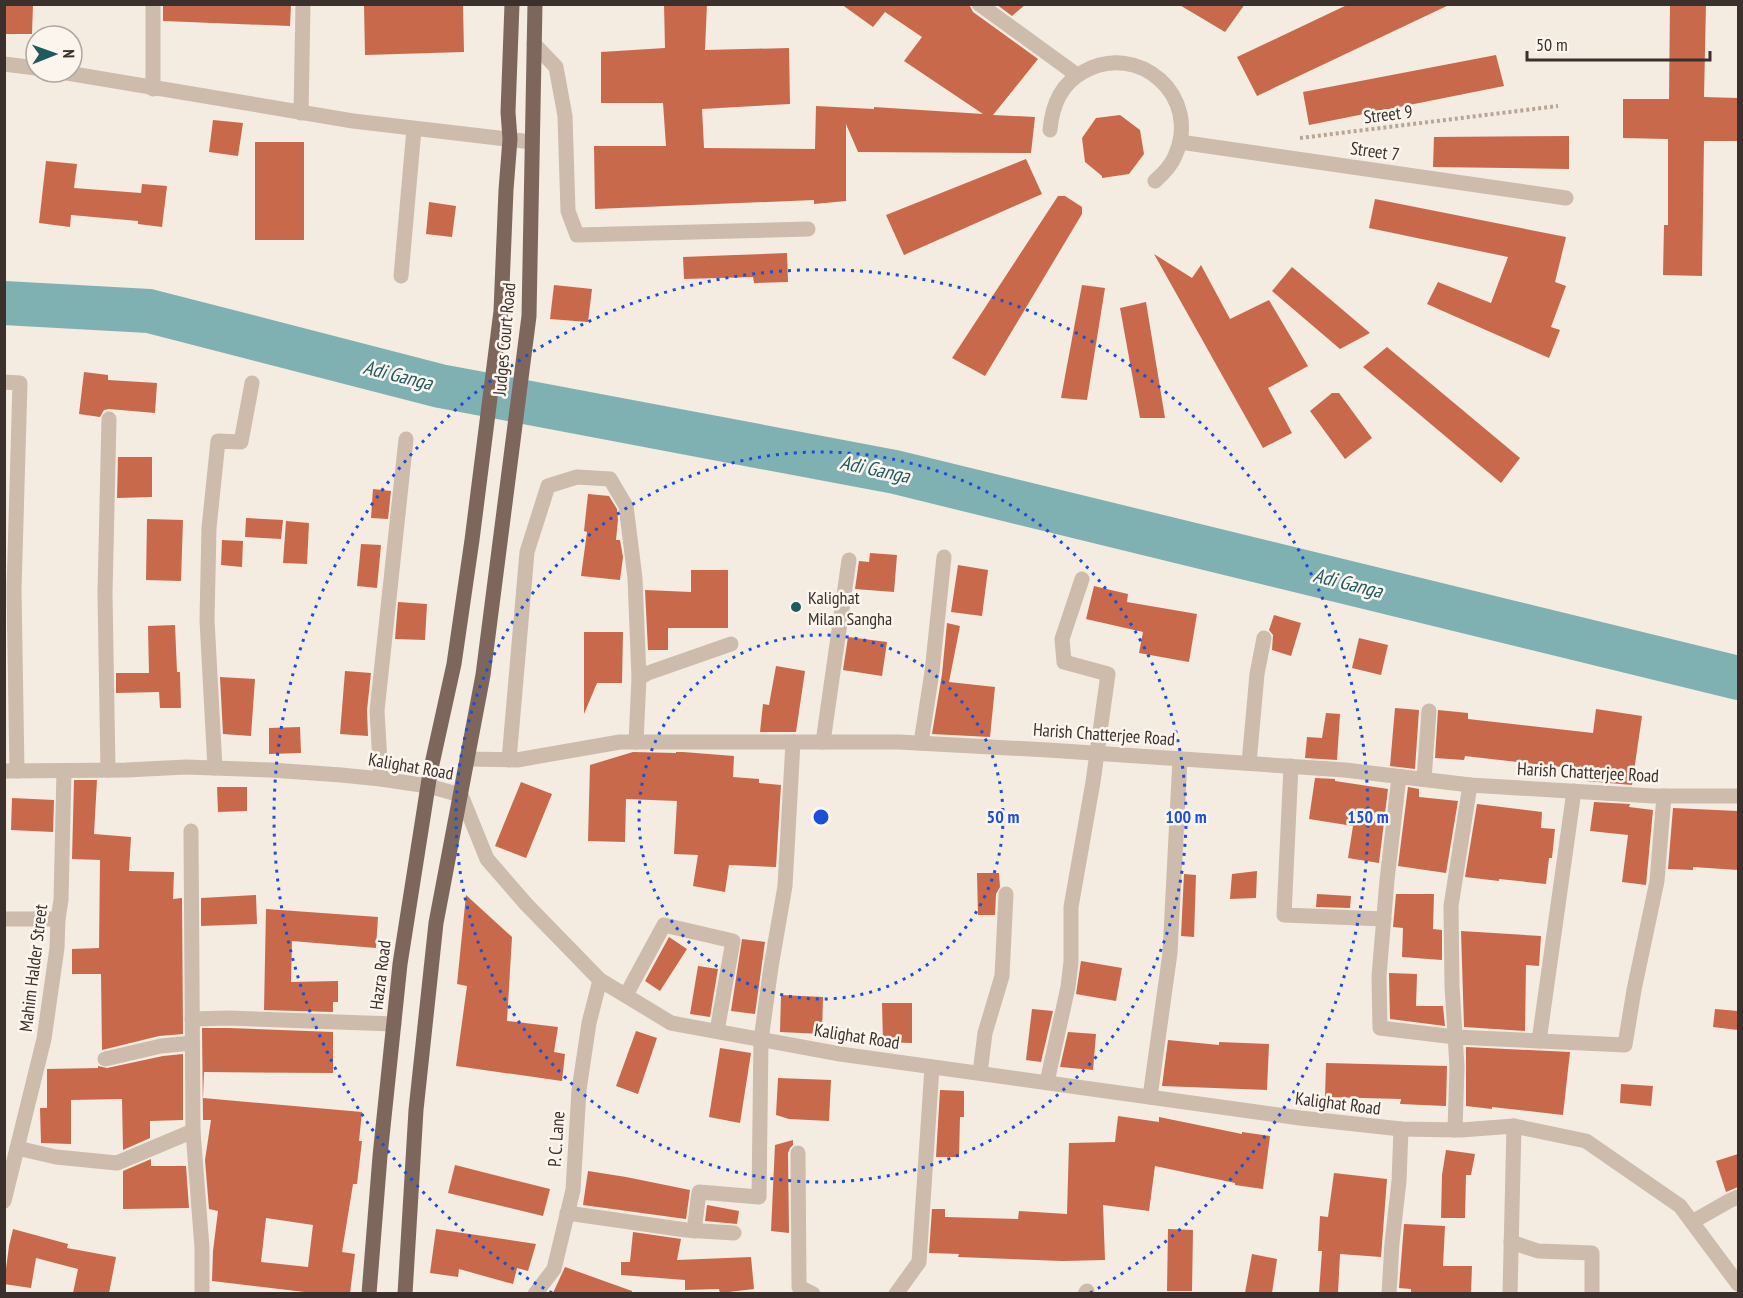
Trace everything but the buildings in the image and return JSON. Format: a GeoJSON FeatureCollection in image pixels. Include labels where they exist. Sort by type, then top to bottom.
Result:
{"type":"FeatureCollection","features":[{"type":"Feature","properties":{"kind":"main road","name":"Judges Court Road"},"geometry":{"type":"LineString","coordinates":[[454,664],[501,311],[510,140],[508,112],[512,4]]}},
{"type":"Feature","properties":{"kind":"main road","name":"Judges Court Road"},"geometry":{"type":"LineString","coordinates":[[467,759],[483,675],[529,316],[535,4]]}},
{"type":"Feature","properties":{"kind":"main road","name":"Hazra Road"},"geometry":{"type":"LineString","coordinates":[[369,1293],[380,1156],[400,964],[428,786],[454,664]]}},
{"type":"Feature","properties":{"kind":"main road"},"geometry":{"type":"LineString","coordinates":[[405,1293],[416,1110],[436,923],[467,759]]}},
{"type":"Feature","properties":{"kind":"street"},"geometry":{"type":"LineString","coordinates":[[153,4],[153,89]]}},
{"type":"Feature","properties":{"kind":"street"},"geometry":{"type":"LineString","coordinates":[[301,113],[303,4]]}},
{"type":"Feature","properties":{"kind":"street"},"geometry":{"type":"LineString","coordinates":[[979,4],[1077,75]]}},
{"type":"Feature","properties":{"kind":"street"},"geometry":{"type":"LineString","coordinates":[[534,44],[556,67],[565,116],[568,211],[577,235],[808,229]]}},
{"type":"Feature","properties":{"kind":"street"},"geometry":{"type":"LineString","coordinates":[[1050,130],[1057,99],[1077,75],[1091,67],[1106,63],[1138,66],[1152,73],[1164,83],[1173,96],[1182,126],[1175,157],[1155,181]]}},
{"type":"Feature","properties":{"kind":"street"},"geometry":{"type":"LineString","coordinates":[[4,64],[24,66]]}},
{"type":"Feature","properties":{"kind":"street"},"geometry":{"type":"LineString","coordinates":[[84,76],[301,113],[532,142]]}},
{"type":"Feature","properties":{"kind":"street"},"geometry":{"type":"LineString","coordinates":[[401,276],[414,129]]}},
{"type":"Feature","properties":{"kind":"street","name":"Street 7"},"geometry":{"type":"LineString","coordinates":[[1180,142],[1566,198]]}},
{"type":"Feature","properties":{"kind":"street","name":"Kalighat Road"},"geometry":{"type":"LineString","coordinates":[[4,382],[20,383],[11,771],[186,766],[381,779],[428,786],[461,795],[487,859],[526,904],[600,980],[671,1023],[840,1054],[1300,1118],[1401,1129],[1455,1130],[1514,1126],[1586,1141],[1680,1206],[1738,1284]]}},
{"type":"Feature","properties":{"kind":"street"},"geometry":{"type":"LineString","coordinates":[[215,768],[207,620],[209,528],[218,441],[241,442],[252,383]]}},
{"type":"Feature","properties":{"kind":"street"},"geometry":{"type":"LineString","coordinates":[[108,770],[105,593],[109,419]]}},
{"type":"Feature","properties":{"kind":"street"},"geometry":{"type":"LineString","coordinates":[[381,779],[377,711],[406,439]]}},
{"type":"Feature","properties":{"kind":"street"},"geometry":{"type":"LineString","coordinates":[[509,760],[527,552],[548,486],[577,477],[610,479],[626,506],[635,579],[639,678],[636,742]]}},
{"type":"Feature","properties":{"kind":"street"},"geometry":{"type":"LineString","coordinates":[[921,743],[932,672],[944,557]]}},
{"type":"Feature","properties":{"kind":"street"},"geometry":{"type":"LineString","coordinates":[[823,742],[849,560]]}},
{"type":"Feature","properties":{"kind":"street"},"geometry":{"type":"LineString","coordinates":[[1047,1082],[1068,987],[1071,962],[1071,907],[1108,674],[1064,662],[1062,639],[1082,579]]}},
{"type":"Feature","properties":{"kind":"street"},"geometry":{"type":"LineString","coordinates":[[1249,763],[1257,674],[1264,638]]}},
{"type":"Feature","properties":{"kind":"street"},"geometry":{"type":"LineString","coordinates":[[639,678],[731,644]]}},
{"type":"Feature","properties":{"kind":"street"},"geometry":{"type":"LineString","coordinates":[[1424,779],[1430,711]]}},
{"type":"Feature","properties":{"kind":"street","name":"Harish Chatterjee Road"},"geometry":{"type":"LineString","coordinates":[[467,759],[517,760],[620,742],[921,743],[1291,766],[1470,785],[1664,796],[1738,796]]}},
{"type":"Feature","properties":{"kind":"street"},"geometry":{"type":"LineString","coordinates":[[694,1231],[699,1192],[759,1197],[761,1040],[785,886],[793,742]]}},
{"type":"Feature","properties":{"kind":"street"},"geometry":{"type":"LineString","coordinates":[[1150,1097],[1170,953],[1180,759]]}},
{"type":"Feature","properties":{"kind":"street"},"geometry":{"type":"LineString","coordinates":[[1291,766],[1284,915],[1384,919]]}},
{"type":"Feature","properties":{"kind":"street","name":"Mahim Halder Street"},"geometry":{"type":"LineString","coordinates":[[4,1201],[44,1039],[57,948],[61,900],[64,771]]}},
{"type":"Feature","properties":{"kind":"street"},"geometry":{"type":"LineString","coordinates":[[1400,777],[1387,880],[1379,976],[1380,1028],[1455,1037],[1625,1045],[1657,880],[1664,796]]}},
{"type":"Feature","properties":{"kind":"street"},"geometry":{"type":"LineString","coordinates":[[1455,1130],[1457,1067],[1452,986],[1451,906],[1470,785]]}},
{"type":"Feature","properties":{"kind":"street"},"geometry":{"type":"LineString","coordinates":[[1539,1041],[1574,791]]}},
{"type":"Feature","properties":{"kind":"street"},"geometry":{"type":"LineString","coordinates":[[191,831],[193,1131],[202,1248],[202,1293]]}},
{"type":"Feature","properties":{"kind":"street"},"geometry":{"type":"LineString","coordinates":[[980,1073],[985,1033],[1002,976],[1006,894]]}},
{"type":"Feature","properties":{"kind":"street"},"geometry":{"type":"LineString","coordinates":[[4,919],[58,919]]}},
{"type":"Feature","properties":{"kind":"street"},"geometry":{"type":"LineString","coordinates":[[626,995],[664,925],[733,941],[717,1031]]}},
{"type":"Feature","properties":{"kind":"street","name":"P. C. Lane"},"geometry":{"type":"LineString","coordinates":[[535,1293],[554,1269],[573,1190],[579,1090],[589,1023],[600,980]]}},
{"type":"Feature","properties":{"kind":"street"},"geometry":{"type":"LineString","coordinates":[[192,1020],[228,1018],[394,1024]]}},
{"type":"Feature","properties":{"kind":"street"},"geometry":{"type":"LineString","coordinates":[[105,1059],[161,1046],[192,1043]]}},
{"type":"Feature","properties":{"kind":"street"},"geometry":{"type":"LineString","coordinates":[[896,1293],[919,1262],[932,1067]]}},
{"type":"Feature","properties":{"kind":"street"},"geometry":{"type":"LineString","coordinates":[[1510,1293],[1514,1126]]}},
{"type":"Feature","properties":{"kind":"street"},"geometry":{"type":"LineString","coordinates":[[1389,1293],[1401,1129]]}},
{"type":"Feature","properties":{"kind":"street"},"geometry":{"type":"LineString","coordinates":[[17,1148],[56,1157],[117,1163],[193,1131]]}},
{"type":"Feature","properties":{"kind":"street"},"geometry":{"type":"LineString","coordinates":[[798,1153],[798,1287],[813,1293]]}},
{"type":"Feature","properties":{"kind":"street"},"geometry":{"type":"LineString","coordinates":[[1692,1222],[1738,1197]]}},
{"type":"Feature","properties":{"kind":"street"},"geometry":{"type":"LineString","coordinates":[[567,1213],[694,1231],[734,1233]]}},
{"type":"Feature","properties":{"kind":"street"},"geometry":{"type":"LineString","coordinates":[[1511,1242],[1538,1251],[1592,1253],[1592,1293]]}},
{"type":"Feature","properties":{"kind":"path","name":"Street 9"},"geometry":{"type":"LineString","coordinates":[[1291,139],[1558,106]]}},
{"type":"Feature","properties":{"kind":"waterway","name":"Adi Ganga"},"geometry":{"type":"LineString","coordinates":[[4,303],[149,311],[440,386],[895,472],[1738,678]]}},
{"type":"Feature","properties":{"kind":"place","name":"Kalighat Milan Sangha"},"geometry":{"type":"Point","coordinates":[796,607]}}]}
